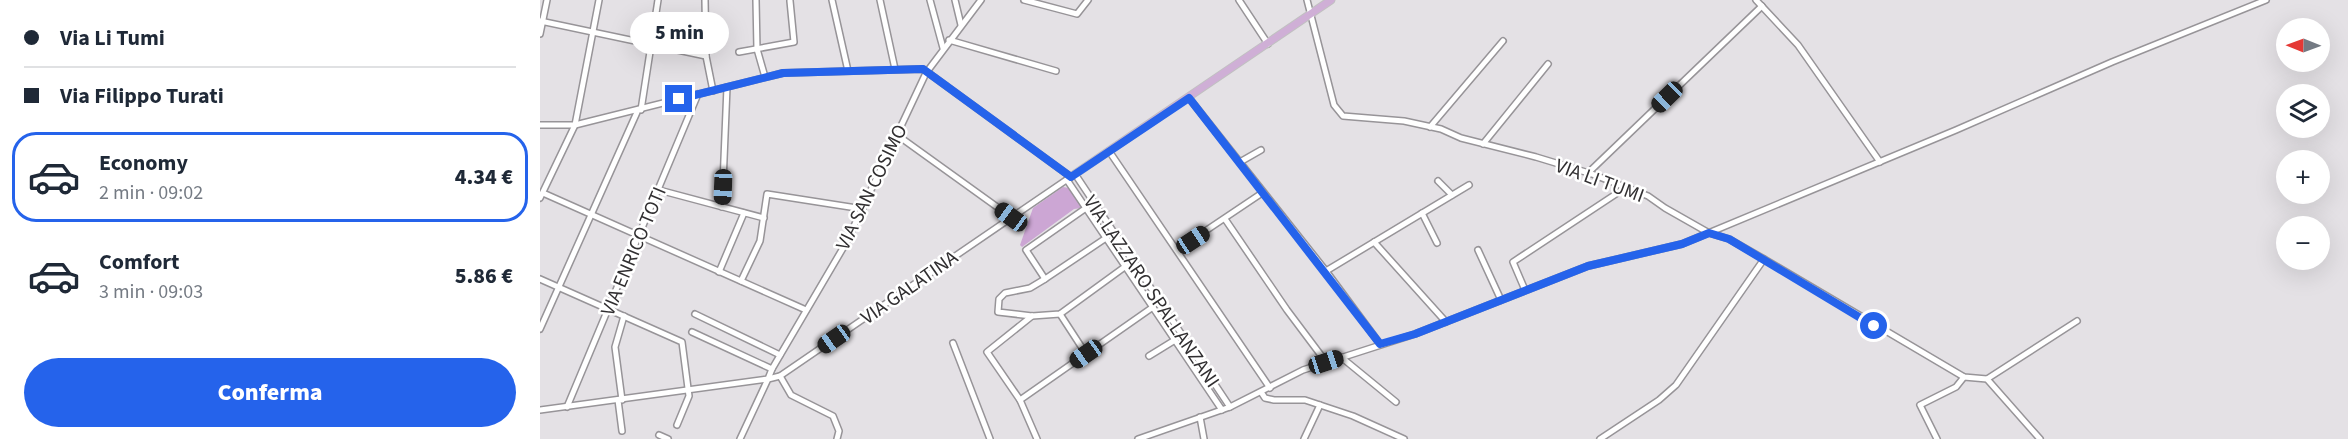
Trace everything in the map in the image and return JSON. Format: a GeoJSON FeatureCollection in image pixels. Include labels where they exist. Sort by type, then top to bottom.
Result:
{"type":"FeatureCollection","features":[{"type":"Feature","properties":{"kind":"main road"},"geometry":{"type":"LineString","coordinates":[[1071,177],[1331,0]]}},
{"type":"Feature","properties":{"kind":"street"},"geometry":{"type":"LineString","coordinates":[[540,34],[547,0]]}},
{"type":"Feature","properties":{"kind":"street"},"geometry":{"type":"LineString","coordinates":[[599,0],[574,125],[541,195],[806,310]]}},
{"type":"Feature","properties":{"kind":"street"},"geometry":{"type":"LineString","coordinates":[[540,329],[639,110],[653,45],[658,0]]}},
{"type":"Feature","properties":{"kind":"street"},"geometry":{"type":"LineString","coordinates":[[705,0],[706,56],[713,91]]}},
{"type":"Feature","properties":{"kind":"street"},"geometry":{"type":"LineString","coordinates":[[756,0],[758,49],[765,77]]}},
{"type":"Feature","properties":{"kind":"street"},"geometry":{"type":"LineString","coordinates":[[832,0],[848,71]]}},
{"type":"Feature","properties":{"kind":"street"},"geometry":{"type":"LineString","coordinates":[[880,0],[895,69]]}},
{"type":"Feature","properties":{"kind":"street"},"geometry":{"type":"LineString","coordinates":[[930,0],[942,48]]}},
{"type":"Feature","properties":{"kind":"street"},"geometry":{"type":"LineString","coordinates":[[955,0],[961,25]]}},
{"type":"Feature","properties":{"kind":"street"},"geometry":{"type":"LineString","coordinates":[[1024,0],[1077,14],[1088,0]]}},
{"type":"Feature","properties":{"kind":"street"},"geometry":{"type":"LineString","coordinates":[[1239,0],[1268,44]]}},
{"type":"Feature","properties":{"kind":"street","name":"VIA LI TUMI"},"geometry":{"type":"LineString","coordinates":[[1307,0],[1333,101],[1343,116],[1404,121],[1430,127],[1588,173],[1648,196],[1709,233],[1729,239],[1764,259],[1964,377],[1987,379]]}},
{"type":"Feature","properties":{"kind":"street"},"geometry":{"type":"LineString","coordinates":[[1756,0],[1798,45],[1880,162]]}},
{"type":"Feature","properties":{"kind":"street"},"geometry":{"type":"LineString","coordinates":[[1138,439],[1155,436],[1230,407],[1303,370],[1415,334],[1588,266],[1682,244],[2124,57],[2266,0]]}},
{"type":"Feature","properties":{"kind":"street","name":"VIA SAN COSIMO"},"geometry":{"type":"LineString","coordinates":[[768,379],[863,209],[926,73],[942,48],[979,1]]}},
{"type":"Feature","properties":{"kind":"street"},"geometry":{"type":"LineString","coordinates":[[739,52],[794,42],[790,2]]}},
{"type":"Feature","properties":{"kind":"street"},"geometry":{"type":"LineString","coordinates":[[1588,173],[1762,6]]}},
{"type":"Feature","properties":{"kind":"street"},"geometry":{"type":"LineString","coordinates":[[541,21],[706,56]]}},
{"type":"Feature","properties":{"kind":"street"},"geometry":{"type":"LineString","coordinates":[[949,40],[1056,71]]}},
{"type":"Feature","properties":{"kind":"street"},"geometry":{"type":"LineString","coordinates":[[1430,127],[1503,41]]}},
{"type":"Feature","properties":{"kind":"street"},"geometry":{"type":"LineString","coordinates":[[1483,144],[1548,64]]}},
{"type":"Feature","properties":{"kind":"street"},"geometry":{"type":"LineString","coordinates":[[540,125],[574,125],[765,77],[798,72],[923,69],[1071,177]]}},
{"type":"Feature","properties":{"kind":"street"},"geometry":{"type":"LineString","coordinates":[[722,207],[727,87]]}},
{"type":"Feature","properties":{"kind":"street","name":"VIA ENRICO TOTI"},"geometry":{"type":"LineString","coordinates":[[567,407],[698,94]]}},
{"type":"Feature","properties":{"kind":"street"},"geometry":{"type":"LineString","coordinates":[[1189,98],[1326,271],[1380,344]]}},
{"type":"Feature","properties":{"kind":"street"},"geometry":{"type":"LineString","coordinates":[[897,135],[1011,217]]}},
{"type":"Feature","properties":{"kind":"street"},"geometry":{"type":"LineString","coordinates":[[1240,162],[1261,150]]}},
{"type":"Feature","properties":{"kind":"street"},"geometry":{"type":"LineString","coordinates":[[1109,152],[1270,388]]}},
{"type":"Feature","properties":{"kind":"street","name":"VIA LAZZARO SPALLANZANI"},"geometry":{"type":"LineString","coordinates":[[1071,177],[1086,208],[1222,410]]}},
{"type":"Feature","properties":{"kind":"street","name":"VIA LAZZARO SPALLANZANI"},"geometry":{"type":"LineString","coordinates":[[1071,177],[1230,407]]}},
{"type":"Feature","properties":{"kind":"street","name":"VIA GALATINA"},"geometry":{"type":"LineString","coordinates":[[540,410],[689,391],[780,376],[1071,177]]}},
{"type":"Feature","properties":{"kind":"street"},"geometry":{"type":"LineString","coordinates":[[1438,181],[1452,195]]}},
{"type":"Feature","properties":{"kind":"street"},"geometry":{"type":"LineString","coordinates":[[1326,271],[1469,185]]}},
{"type":"Feature","properties":{"kind":"street"},"geometry":{"type":"LineString","coordinates":[[1525,290],[1513,262],[1625,188]]}},
{"type":"Feature","properties":{"kind":"street"},"geometry":{"type":"LineString","coordinates":[[659,190],[764,218]]}},
{"type":"Feature","properties":{"kind":"street"},"geometry":{"type":"LineString","coordinates":[[1177,250],[1262,193]]}},
{"type":"Feature","properties":{"kind":"street"},"geometry":{"type":"LineString","coordinates":[[741,281],[760,241],[767,194],[863,209]]}},
{"type":"Feature","properties":{"kind":"street"},"geometry":{"type":"LineString","coordinates":[[1046,279],[1026,250],[1086,208]]}},
{"type":"Feature","properties":{"kind":"street"},"geometry":{"type":"LineString","coordinates":[[719,272],[744,213]]}},
{"type":"Feature","properties":{"kind":"street"},"geometry":{"type":"LineString","coordinates":[[1422,213],[1437,243]]}},
{"type":"Feature","properties":{"kind":"street"},"geometry":{"type":"LineString","coordinates":[[1225,219],[1287,310],[1326,362]]}},
{"type":"Feature","properties":{"kind":"street"},"geometry":{"type":"LineString","coordinates":[[1107,238],[1030,288],[1005,293],[999,299],[998,312],[1032,316],[1060,314],[1126,266]]}},
{"type":"Feature","properties":{"kind":"street"},"geometry":{"type":"LineString","coordinates":[[1374,242],[1446,322]]}},
{"type":"Feature","properties":{"kind":"street"},"geometry":{"type":"LineString","coordinates":[[1478,250],[1501,300]]}},
{"type":"Feature","properties":{"kind":"street"},"geometry":{"type":"LineString","coordinates":[[1600,439],[1659,400],[1677,385],[1764,259]]}},
{"type":"Feature","properties":{"kind":"street"},"geometry":{"type":"LineString","coordinates":[[540,279],[682,342],[689,396],[676,424]]}},
{"type":"Feature","properties":{"kind":"street"},"geometry":{"type":"LineString","coordinates":[[1020,400],[1154,307]]}},
{"type":"Feature","properties":{"kind":"street"},"geometry":{"type":"LineString","coordinates":[[695,314],[780,355]]}},
{"type":"Feature","properties":{"kind":"street"},"geometry":{"type":"LineString","coordinates":[[1060,314],[1086,354]]}},
{"type":"Feature","properties":{"kind":"street"},"geometry":{"type":"LineString","coordinates":[[622,431],[615,347],[624,316]]}},
{"type":"Feature","properties":{"kind":"street"},"geometry":{"type":"LineString","coordinates":[[1032,316],[987,352],[1020,400],[1037,439]]}},
{"type":"Feature","properties":{"kind":"street"},"geometry":{"type":"LineString","coordinates":[[2040,439],[1987,379],[2078,321]]}},
{"type":"Feature","properties":{"kind":"street"},"geometry":{"type":"LineString","coordinates":[[692,332],[772,369]]}},
{"type":"Feature","properties":{"kind":"street"},"geometry":{"type":"LineString","coordinates":[[1149,356],[1175,340]]}},
{"type":"Feature","properties":{"kind":"street"},"geometry":{"type":"LineString","coordinates":[[953,343],[990,439]]}},
{"type":"Feature","properties":{"kind":"street"},"geometry":{"type":"LineString","coordinates":[[1341,357],[1396,402]]}},
{"type":"Feature","properties":{"kind":"street"},"geometry":{"type":"LineString","coordinates":[[780,376],[791,395],[833,416],[839,431],[837,439]]}},
{"type":"Feature","properties":{"kind":"street"},"geometry":{"type":"LineString","coordinates":[[1937,439],[1920,405],[1956,387],[1964,377]]}},
{"type":"Feature","properties":{"kind":"street"},"geometry":{"type":"LineString","coordinates":[[740,439],[768,379]]}},
{"type":"Feature","properties":{"kind":"street"},"geometry":{"type":"LineString","coordinates":[[1261,392],[1266,398],[1305,400],[1353,416],[1404,439]]}},
{"type":"Feature","properties":{"kind":"street"},"geometry":{"type":"LineString","coordinates":[[1304,439],[1320,405]]}},
{"type":"Feature","properties":{"kind":"street"},"geometry":{"type":"LineString","coordinates":[[1200,417],[1204,439]]}},
{"type":"Feature","properties":{"kind":"street"},"geometry":{"type":"LineString","coordinates":[[659,435],[668,439]]}},
{"type":"Feature","properties":{"kind":"shaded area"},"geometry":{"type":"Polygon","coordinates":[[[1063,187],[1069,188],[1082,208],[1074,209],[1022,247],[1020,245],[1033,208],[1063,187]]]}},
{"type":"Feature","properties":{"kind":"route"},"geometry":{"type":"LineString","coordinates":[[679,99],[783,73],[923,69],[1071,177],[1189,98],[1326,271],[1380,344],[1415,334],[1588,266],[1682,244],[1709,233],[1729,239],[1874,326]]}}]}
